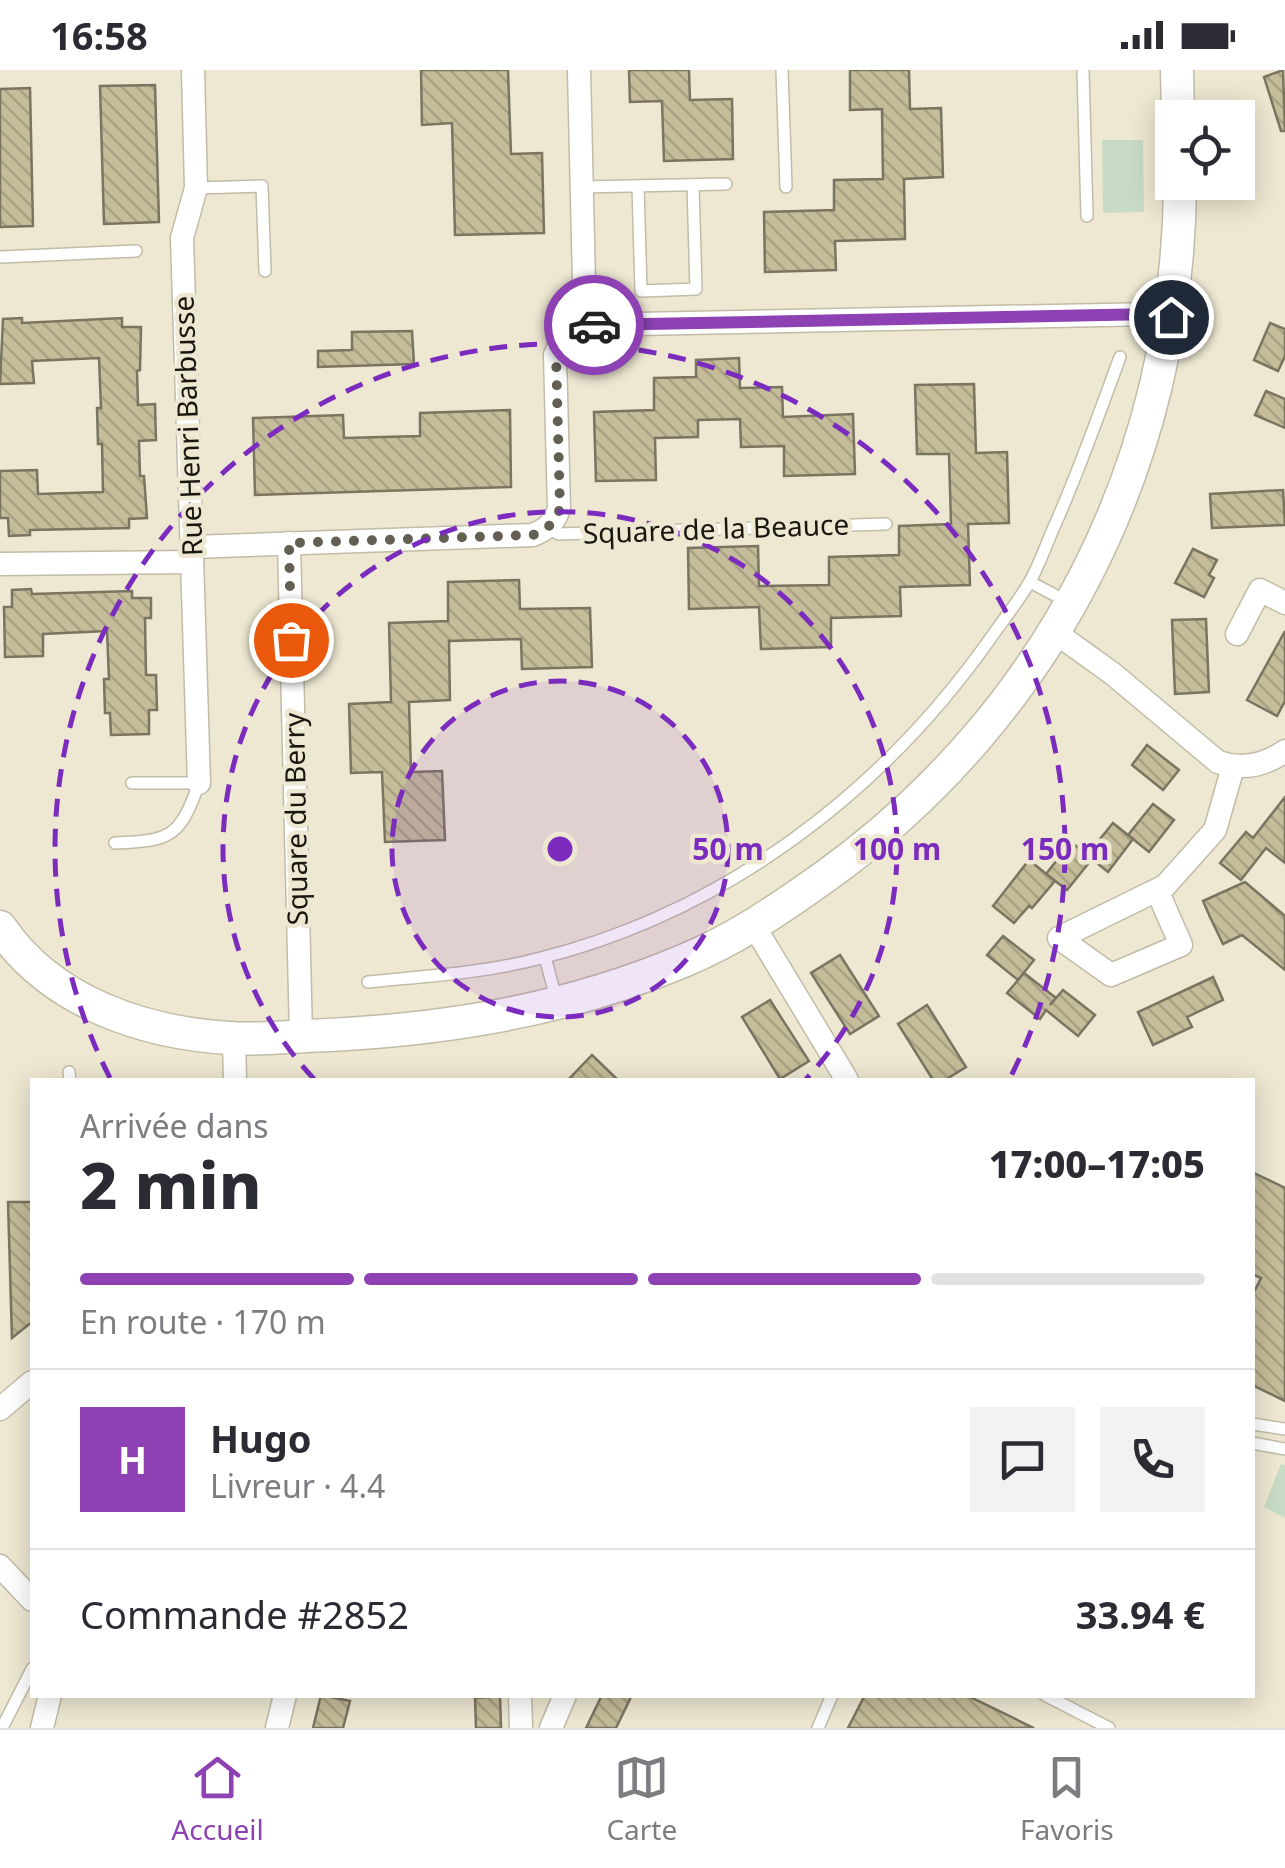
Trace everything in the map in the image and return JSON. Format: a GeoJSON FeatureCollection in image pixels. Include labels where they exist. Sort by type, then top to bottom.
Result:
{"type":"FeatureCollection","features":[{"type":"Feature","properties":{"kind":"street","name":"Rue Henri Barbusse"},"geometry":{"type":"LineString","coordinates":[[194,70],[196,188],[182,238],[199,783]]}},
{"type":"Feature","properties":{"kind":"street"},"geometry":{"type":"LineString","coordinates":[[579,70],[585,325]]}},
{"type":"Feature","properties":{"kind":"street"},"geometry":{"type":"LineString","coordinates":[[1177,70],[1178,100]]}},
{"type":"Feature","properties":{"kind":"street"},"geometry":{"type":"LineString","coordinates":[[0,927],[25,958],[48,978],[95,1006],[147,1026],[234,1039],[420,1030],[509,1016],[646,976],[754,926],[865,848],[912,806],[994,717],[1064,619],[1132,472],[1156,392],[1171,317],[1179,200]]}},
{"type":"Feature","properties":{"kind":"street"},"geometry":{"type":"LineString","coordinates":[[0,564],[192,554],[289,543],[533,535],[546,529],[560,509],[556,354],[571,331],[585,325],[1153,314],[1171,317]]}},
{"type":"Feature","properties":{"kind":"street","name":"Square du Berry"},"geometry":{"type":"LineString","coordinates":[[289,543],[301,1036]]}},
{"type":"Feature","properties":{"kind":"street"},"geometry":{"type":"LineString","coordinates":[[1238,634],[1260,590],[1285,603]]}},
{"type":"Feature","properties":{"kind":"street"},"geometry":{"type":"LineString","coordinates":[[1064,619],[1151,705],[1218,762],[1233,768],[1264,763],[1285,751]]}},
{"type":"Feature","properties":{"kind":"street"},"geometry":{"type":"LineString","coordinates":[[1156,890],[1180,944],[1111,976],[1058,938],[1156,890],[1166,886],[1215,830],[1233,768]]}},
{"type":"Feature","properties":{"kind":"street"},"geometry":{"type":"LineString","coordinates":[[754,926],[846,1078]]}},
{"type":"Feature","properties":{"kind":"street"},"geometry":{"type":"LineString","coordinates":[[234,1039],[236,1078]]}},
{"type":"Feature","properties":{"kind":"street"},"geometry":{"type":"LineString","coordinates":[[0,1409],[30,1384]]}},
{"type":"Feature","properties":{"kind":"street"},"geometry":{"type":"LineString","coordinates":[[0,1566],[30,1598]]}},
{"type":"Feature","properties":{"kind":"street"},"geometry":{"type":"LineString","coordinates":[[42,1728],[49,1698]]}},
{"type":"Feature","properties":{"kind":"street"},"geometry":{"type":"LineString","coordinates":[[277,1728],[284,1698]]}},
{"type":"Feature","properties":{"kind":"street"},"geometry":{"type":"LineString","coordinates":[[520,1698],[521,1728]]}},
{"type":"Feature","properties":{"kind":"street"},"geometry":{"type":"LineString","coordinates":[[551,1728],[565,1698]]}},
{"type":"Feature","properties":{"kind":"lane"},"geometry":{"type":"LineString","coordinates":[[782,70],[786,187]]}},
{"type":"Feature","properties":{"kind":"lane"},"geometry":{"type":"LineString","coordinates":[[1083,70],[1087,216]]}},
{"type":"Feature","properties":{"kind":"lane"},"geometry":{"type":"LineString","coordinates":[[582,187],[726,184]]}},
{"type":"Feature","properties":{"kind":"lane"},"geometry":{"type":"LineString","coordinates":[[638,186],[641,290],[696,290],[694,185]]}},
{"type":"Feature","properties":{"kind":"lane"},"geometry":{"type":"LineString","coordinates":[[196,188],[262,186],[264,271]]}},
{"type":"Feature","properties":{"kind":"lane"},"geometry":{"type":"LineString","coordinates":[[0,257],[136,251]]}},
{"type":"Feature","properties":{"kind":"lane"},"geometry":{"type":"LineString","coordinates":[[368,982],[500,968],[545,958],[658,918],[729,882],[812,828],[889,760],[960,680],[1030,582],[1074,482],[1120,357]]}},
{"type":"Feature","properties":{"kind":"lane","name":"Square de la Beauce"},"geometry":{"type":"LineString","coordinates":[[546,529],[559,534],[886,524]]}},
{"type":"Feature","properties":{"kind":"lane"},"geometry":{"type":"LineString","coordinates":[[1030,582],[1064,619]]}},
{"type":"Feature","properties":{"kind":"lane"},"geometry":{"type":"LineString","coordinates":[[114,843],[149,842],[171,834],[187,818],[199,783],[132,783]]}},
{"type":"Feature","properties":{"kind":"lane"},"geometry":{"type":"LineString","coordinates":[[545,958],[558,1004]]}},
{"type":"Feature","properties":{"kind":"lane"},"geometry":{"type":"LineString","coordinates":[[1255,1425],[1285,1430]]}},
{"type":"Feature","properties":{"kind":"lane"},"geometry":{"type":"LineString","coordinates":[[1255,1444],[1285,1450]]}},
{"type":"Feature","properties":{"kind":"lane"},"geometry":{"type":"LineString","coordinates":[[2,1728],[30,1673]]}},
{"type":"Feature","properties":{"kind":"lane"},"geometry":{"type":"LineString","coordinates":[[818,1728],[831,1698]]}},
{"type":"Feature","properties":{"kind":"lane"},"geometry":{"type":"LineString","coordinates":[[1051,1698],[1110,1728]]}},
{"type":"Feature","properties":{"kind":"green space"},"geometry":{"type":"Polygon","coordinates":[[[1102,140],[1143,140],[1144,212],[1103,213],[1102,140]]]}},
{"type":"Feature","properties":{"kind":"green space"},"geometry":{"type":"Polygon","coordinates":[[[1281,1464],[1285,1465],[1285,1518],[1264,1507],[1281,1464]]]}},
{"type":"Feature","properties":{"kind":"building"},"geometry":{"type":"Polygon","coordinates":[[[421,70],[508,70],[511,154],[542,153],[544,233],[455,235],[452,123],[422,125],[421,70]]]}},
{"type":"Feature","properties":{"kind":"building"},"geometry":{"type":"Polygon","coordinates":[[[629,70],[689,70],[690,100],[732,99],[733,159],[664,161],[662,101],[630,102],[629,70]]]}},
{"type":"Feature","properties":{"kind":"building"},"geometry":{"type":"Polygon","coordinates":[[[850,70],[909,70],[910,109],[941,108],[943,177],[904,179],[905,239],[835,241],[836,270],[765,272],[764,212],[834,210],[834,180],[883,179],[882,109],[850,110],[850,70]]]}},
{"type":"Feature","properties":{"kind":"building"},"geometry":{"type":"Polygon","coordinates":[[[1283,70],[1285,131],[1281,131],[1264,77],[1283,70]]]}},
{"type":"Feature","properties":{"kind":"building"},"geometry":{"type":"Polygon","coordinates":[[[155,85],[159,222],[104,224],[100,86],[155,85]]]}},
{"type":"Feature","properties":{"kind":"building"},"geometry":{"type":"Polygon","coordinates":[[[30,88],[33,226],[0,227],[0,89],[30,88]]]}},
{"type":"Feature","properties":{"kind":"building"},"geometry":{"type":"Polygon","coordinates":[[[22,318],[22,323],[122,318],[122,327],[141,327],[138,405],[155,404],[156,440],[139,441],[147,518],[129,519],[129,528],[30,530],[30,535],[9,536],[8,518],[0,518],[0,471],[37,470],[38,494],[103,492],[102,444],[98,444],[99,358],[32,361],[34,383],[0,384],[3,319],[22,318]]]}},
{"type":"Feature","properties":{"kind":"building"},"geometry":{"type":"Polygon","coordinates":[[[1270,323],[1285,329],[1285,356],[1278,371],[1254,360],[1270,323]]]}},
{"type":"Feature","properties":{"kind":"building"},"geometry":{"type":"Polygon","coordinates":[[[412,331],[414,364],[318,367],[318,351],[352,350],[352,332],[412,331]]]}},
{"type":"Feature","properties":{"kind":"building"},"geometry":{"type":"Polygon","coordinates":[[[739,358],[740,388],[782,387],[783,417],[853,414],[855,474],[784,476],[784,446],[741,447],[740,419],[698,420],[698,437],[655,438],[656,480],[596,481],[594,412],[654,410],[654,378],[696,377],[696,360],[739,358]]]}},
{"type":"Feature","properties":{"kind":"building"},"geometry":{"type":"Polygon","coordinates":[[[974,384],[976,453],[1007,452],[1009,523],[968,524],[970,585],[900,587],[901,616],[831,618],[831,647],[761,649],[759,607],[689,609],[688,548],[758,546],[759,586],[829,585],[829,557],[899,555],[899,526],[951,524],[949,454],[917,454],[915,385],[974,384]]]}},
{"type":"Feature","properties":{"kind":"building"},"geometry":{"type":"Polygon","coordinates":[[[1266,391],[1285,399],[1285,428],[1255,415],[1266,391]]]}},
{"type":"Feature","properties":{"kind":"building"},"geometry":{"type":"Polygon","coordinates":[[[510,410],[511,487],[255,495],[253,418],[343,415],[344,438],[420,436],[420,413],[510,410]]]}},
{"type":"Feature","properties":{"kind":"building"},"geometry":{"type":"Polygon","coordinates":[[[1283,490],[1285,525],[1212,528],[1210,494],[1283,490]]]}},
{"type":"Feature","properties":{"kind":"building"},"geometry":{"type":"Polygon","coordinates":[[[1193,549],[1217,560],[1209,575],[1214,578],[1204,597],[1175,583],[1193,549]]]}},
{"type":"Feature","properties":{"kind":"building"},"geometry":{"type":"Polygon","coordinates":[[[519,580],[520,609],[590,608],[592,667],[522,669],[521,639],[449,641],[450,700],[409,702],[411,772],[442,771],[445,840],[385,842],[382,772],[351,773],[349,704],[391,702],[389,623],[448,621],[448,582],[519,580]]]}},
{"type":"Feature","properties":{"kind":"building"},"geometry":{"type":"Polygon","coordinates":[[[31,589],[32,594],[132,591],[132,598],[151,598],[151,618],[145,618],[146,675],[156,675],[157,710],[149,710],[149,734],[111,735],[110,713],[105,713],[104,679],[109,679],[107,631],[43,634],[43,656],[5,657],[4,607],[12,607],[12,590],[31,589]]]}},
{"type":"Feature","properties":{"kind":"building"},"geometry":{"type":"Polygon","coordinates":[[[1206,619],[1209,692],[1175,694],[1172,620],[1206,619]]]}},
{"type":"Feature","properties":{"kind":"building"},"geometry":{"type":"Polygon","coordinates":[[[1285,631],[1285,701],[1277,716],[1247,700],[1285,631]]]}},
{"type":"Feature","properties":{"kind":"building"},"geometry":{"type":"Polygon","coordinates":[[[1147,745],[1179,770],[1163,790],[1132,765],[1147,745]]]}},
{"type":"Feature","properties":{"kind":"building"},"geometry":{"type":"Polygon","coordinates":[[[1285,797],[1285,863],[1266,848],[1241,880],[1220,863],[1246,832],[1253,838],[1285,797]]]}},
{"type":"Feature","properties":{"kind":"building"},"geometry":{"type":"Polygon","coordinates":[[[1153,804],[1174,820],[1149,852],[1128,835],[1153,804]]]}},
{"type":"Feature","properties":{"kind":"building"},"geometry":{"type":"Polygon","coordinates":[[[1113,823],[1133,839],[1108,872],[1087,855],[1113,823]]]}},
{"type":"Feature","properties":{"kind":"building"},"geometry":{"type":"Polygon","coordinates":[[[1071,842],[1092,859],[1067,890],[1046,874],[1071,842]]]}},
{"type":"Feature","properties":{"kind":"building"},"geometry":{"type":"Polygon","coordinates":[[[1029,860],[1055,881],[1014,923],[993,906],[1029,860]]]}},
{"type":"Feature","properties":{"kind":"building"},"geometry":{"type":"Polygon","coordinates":[[[1245,882],[1285,916],[1285,970],[1242,935],[1223,944],[1210,917],[1203,901],[1245,882]]]}},
{"type":"Feature","properties":{"kind":"building"},"geometry":{"type":"Polygon","coordinates":[[[1003,936],[1034,960],[1018,980],[987,955],[1003,936]]]}},
{"type":"Feature","properties":{"kind":"building"},"geometry":{"type":"Polygon","coordinates":[[[840,955],[879,1016],[850,1034],[811,973],[840,955]]]}},
{"type":"Feature","properties":{"kind":"building"},"geometry":{"type":"Polygon","coordinates":[[[1024,973],[1056,998],[1050,1005],[1063,990],[1095,1015],[1078,1036],[1046,1010],[1040,1019],[1007,993],[1024,973]]]}},
{"type":"Feature","properties":{"kind":"building"},"geometry":{"type":"Polygon","coordinates":[[[1213,977],[1223,1000],[1187,1017],[1192,1027],[1153,1045],[1138,1012],[1213,977]]]}},
{"type":"Feature","properties":{"kind":"building"},"geometry":{"type":"Polygon","coordinates":[[[770,1000],[809,1061],[779,1078],[742,1017],[770,1000]]]}},
{"type":"Feature","properties":{"kind":"building"},"geometry":{"type":"Polygon","coordinates":[[[927,1005],[966,1067],[948,1078],[932,1078],[898,1024],[927,1005]]]}},
{"type":"Feature","properties":{"kind":"building"},"geometry":{"type":"Polygon","coordinates":[[[592,1055],[616,1078],[570,1078],[592,1055]]]}},
{"type":"Feature","properties":{"kind":"building"},"geometry":{"type":"Polygon","coordinates":[[[1255,1173],[1285,1188],[1285,1401],[1255,1386],[1255,1290],[1261,1278],[1255,1275],[1255,1173]]]}},
{"type":"Feature","properties":{"kind":"building"},"geometry":{"type":"Polygon","coordinates":[[[8,1202],[30,1202],[30,1324],[12,1338],[8,1202]]]}},
{"type":"Feature","properties":{"kind":"building"},"geometry":{"type":"Polygon","coordinates":[[[320,1698],[350,1701],[343,1728],[313,1728],[320,1698]]]}},
{"type":"Feature","properties":{"kind":"building"},"geometry":{"type":"Polygon","coordinates":[[[475,1698],[500,1698],[501,1728],[476,1728],[475,1698]]]}},
{"type":"Feature","properties":{"kind":"building"},"geometry":{"type":"Polygon","coordinates":[[[601,1698],[631,1698],[616,1728],[586,1728],[601,1698]]]}},
{"type":"Feature","properties":{"kind":"building"},"geometry":{"type":"Polygon","coordinates":[[[863,1698],[972,1698],[1034,1728],[848,1728],[863,1698]]]}},
{"type":"Feature","properties":{"kind":"way so far"},"geometry":{"type":"LineString","coordinates":[[291,640],[289,543],[533,535],[555,520],[560,509],[556,354],[571,331],[594,325]]}},
{"type":"Feature","properties":{"kind":"route"},"geometry":{"type":"LineString","coordinates":[[594,325],[1153,314],[1171,317]]}}]}
